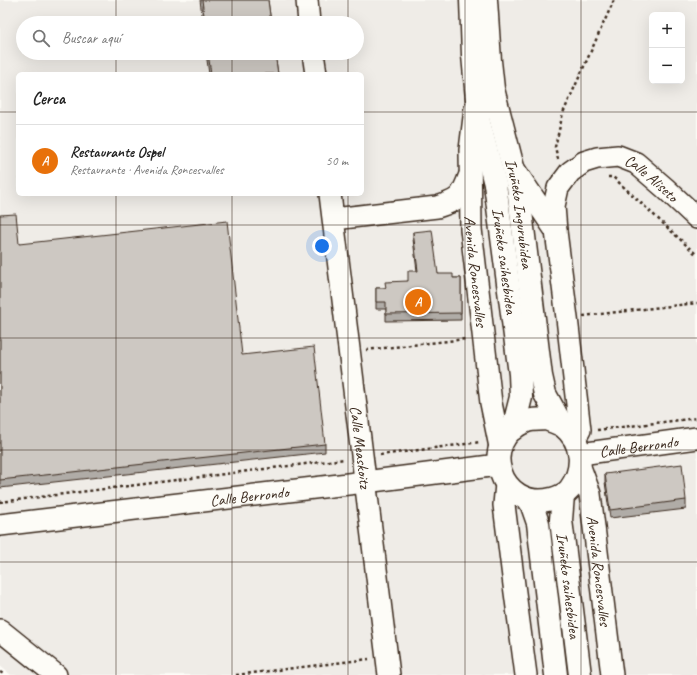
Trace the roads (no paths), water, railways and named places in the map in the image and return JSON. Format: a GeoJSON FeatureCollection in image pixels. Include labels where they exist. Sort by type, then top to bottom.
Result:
{"type":"FeatureCollection","features":[{"type":"Feature","properties":{"kind":"highway"},"geometry":{"type":"LineString","coordinates":[[471,0],[476,94]]}},
{"type":"Feature","properties":{"kind":"highway","name":"Iruñeko Ingurubidea"},"geometry":{"type":"LineString","coordinates":[[486,0],[493,89],[518,187],[541,376],[545,394],[577,443]]}},
{"type":"Feature","properties":{"kind":"highway","name":"Iruñeko saihesbidea"},"geometry":{"type":"LineString","coordinates":[[476,94],[479,122],[495,184],[520,374],[521,397],[513,429]]}},
{"type":"Feature","properties":{"kind":"highway"},"geometry":{"type":"LineString","coordinates":[[546,419],[577,443],[576,480],[570,490],[563,496],[543,501],[530,500],[517,494],[506,484],[499,456],[505,437],[513,429],[528,420],[546,419]]}},
{"type":"Feature","properties":{"kind":"highway","name":"Iruñeko saihesbidea"},"geometry":{"type":"LineString","coordinates":[[563,496],[561,520],[580,675]]}},
{"type":"Feature","properties":{"kind":"highway","name":"Iruñeko saihesbidea"},"geometry":{"type":"LineString","coordinates":[[530,500],[538,522],[556,675]]}},
{"type":"Feature","properties":{"kind":"street"},"geometry":{"type":"LineString","coordinates":[[306,0],[308,16]]}},
{"type":"Feature","properties":{"kind":"street"},"geometry":{"type":"LineString","coordinates":[[314,60],[316,72]]}},
{"type":"Feature","properties":{"kind":"street","name":"Avenida Roncesvalles"},"geometry":{"type":"LineString","coordinates":[[476,94],[470,150],[471,229],[491,403],[499,456]]}},
{"type":"Feature","properties":{"kind":"street","name":"Calle Aliseto"},"geometry":{"type":"LineString","coordinates":[[556,231],[554,206],[558,188],[570,172],[584,162],[598,158],[618,156],[636,163],[697,218]]}},
{"type":"Feature","properties":{"kind":"street"},"geometry":{"type":"LineString","coordinates":[[514,168],[556,231],[580,430],[577,443]]}},
{"type":"Feature","properties":{"kind":"street"},"geometry":{"type":"LineString","coordinates":[[334,219],[437,207],[450,203],[459,198],[470,177]]}},
{"type":"Feature","properties":{"kind":"street","name":"Calle Measkoitz"},"geometry":{"type":"LineString","coordinates":[[330,196],[388,666]]}},
{"type":"Feature","properties":{"kind":"street","name":"Calle Berrondo"},"geometry":{"type":"LineString","coordinates":[[577,443],[697,438]]}},
{"type":"Feature","properties":{"kind":"street","name":"Avenida Roncesvalles"},"geometry":{"type":"LineString","coordinates":[[577,443],[590,494],[612,675]]}},
{"type":"Feature","properties":{"kind":"street","name":"Calle Berrondo"},"geometry":{"type":"LineString","coordinates":[[0,525],[365,482],[499,456]]}},
{"type":"Feature","properties":{"kind":"street"},"geometry":{"type":"LineString","coordinates":[[506,484],[504,506],[526,675]]}},
{"type":"Feature","properties":{"kind":"street"},"geometry":{"type":"LineString","coordinates":[[0,630],[56,675]]}},
{"type":"Feature","properties":{"kind":"place","name":"Restaurante Ospel"},"geometry":{"type":"Point","coordinates":[418,302]}}]}
